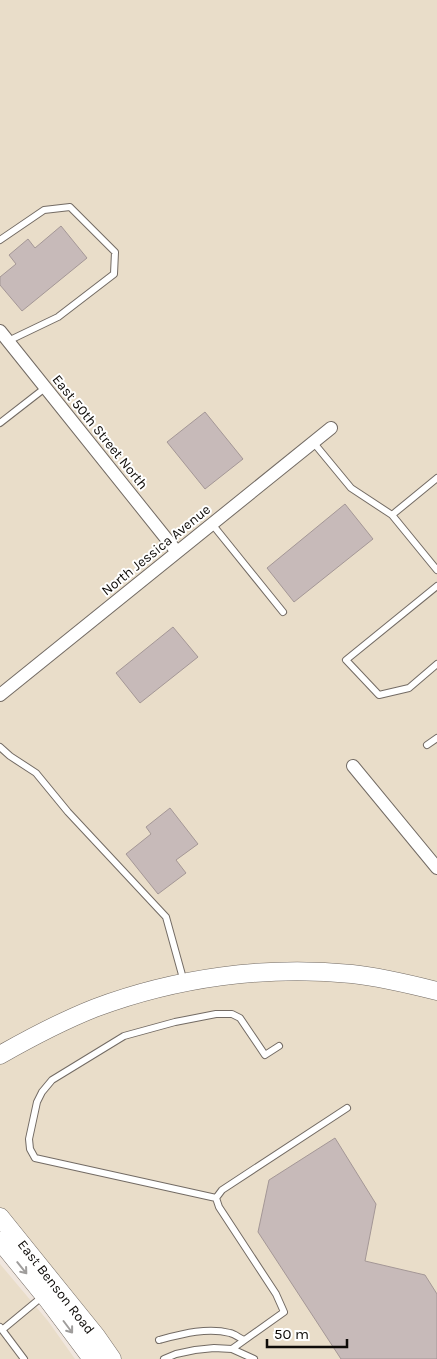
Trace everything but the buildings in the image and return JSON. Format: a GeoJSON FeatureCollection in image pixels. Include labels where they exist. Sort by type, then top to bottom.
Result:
{"type":"FeatureCollection","features":[{"type":"Feature","properties":{"kind":"street","name":"East 50th Street North"},"geometry":{"type":"LineString","coordinates":[[4,336],[177,552]]}},
{"type":"Feature","properties":{"kind":"street","name":"North Jessica Avenue"},"geometry":{"type":"LineString","coordinates":[[6,688],[331,428]]}},
{"type":"Feature","properties":{"kind":"street"},"geometry":{"type":"LineString","coordinates":[[353,766],[437,868]]}},
{"type":"Feature","properties":{"kind":"street"},"geometry":{"type":"LineString","coordinates":[[0,1056],[46,1030],[94,1008],[142,993],[185,983],[251,973],[321,972],[351,974],[437,990]]}},
{"type":"Feature","properties":{"kind":"street","name":"East Benson Road"},"geometry":{"type":"LineString","coordinates":[[0,1217],[96,1336],[112,1359]]}},
{"type":"Feature","properties":{"kind":"street","name":"East Benson Road"},"geometry":{"type":"LineString","coordinates":[[0,1241],[92,1359]]}},
{"type":"Feature","properties":{"kind":"lane"},"geometry":{"type":"LineString","coordinates":[[0,240],[44,210],[70,207],[115,252],[114,274],[58,317],[4,336]]}},
{"type":"Feature","properties":{"kind":"lane"},"geometry":{"type":"LineString","coordinates":[[0,423],[45,388]]}},
{"type":"Feature","properties":{"kind":"lane"},"geometry":{"type":"LineString","coordinates":[[313,442],[351,488],[392,515],[437,570]]}},
{"type":"Feature","properties":{"kind":"lane"},"geometry":{"type":"LineString","coordinates":[[392,515],[437,478]]}},
{"type":"Feature","properties":{"kind":"lane"},"geometry":{"type":"LineString","coordinates":[[212,524],[283,612]]}},
{"type":"Feature","properties":{"kind":"lane"},"geometry":{"type":"LineString","coordinates":[[437,586],[346,660],[379,696],[409,688],[437,664]]}},
{"type":"Feature","properties":{"kind":"lane"},"geometry":{"type":"LineString","coordinates":[[427,745],[437,738]]}},
{"type":"Feature","properties":{"kind":"lane"},"geometry":{"type":"LineString","coordinates":[[0,747],[36,773],[68,812],[166,917],[185,983]]}},
{"type":"Feature","properties":{"kind":"lane"},"geometry":{"type":"LineString","coordinates":[[216,1198],[35,1158],[30,1149],[29,1139],[37,1102],[42,1092],[52,1080],[124,1036],[175,1022],[216,1014],[232,1014],[240,1018],[265,1055],[279,1046]]}},
{"type":"Feature","properties":{"kind":"lane"},"geometry":{"type":"LineString","coordinates":[[216,1198],[222,1190],[346,1108]]}},
{"type":"Feature","properties":{"kind":"lane"},"geometry":{"type":"LineString","coordinates":[[216,1198],[219,1206],[276,1294],[284,1312],[232,1349]]}},
{"type":"Feature","properties":{"kind":"lane"},"geometry":{"type":"LineString","coordinates":[[24,1359],[1,1328],[44,1295]]}},
{"type":"Feature","properties":{"kind":"lane"},"geometry":{"type":"LineString","coordinates":[[159,1340],[184,1333],[210,1331],[231,1333],[244,1340]]}},
{"type":"Feature","properties":{"kind":"lane"},"geometry":{"type":"LineString","coordinates":[[164,1359],[176,1354],[214,1348],[232,1349],[254,1359]]}},
{"type":"Feature","properties":{"kind":"shaded area"},"geometry":{"type":"Polygon","coordinates":[[[0,0],[437,0],[437,1359],[102,1359],[0,1230],[0,0]]]}},
{"type":"Feature","properties":{"kind":"shaded area"},"geometry":{"type":"Polygon","coordinates":[[[0,1264],[48,1321],[75,1359],[0,1359],[0,1264]]]}}]}
